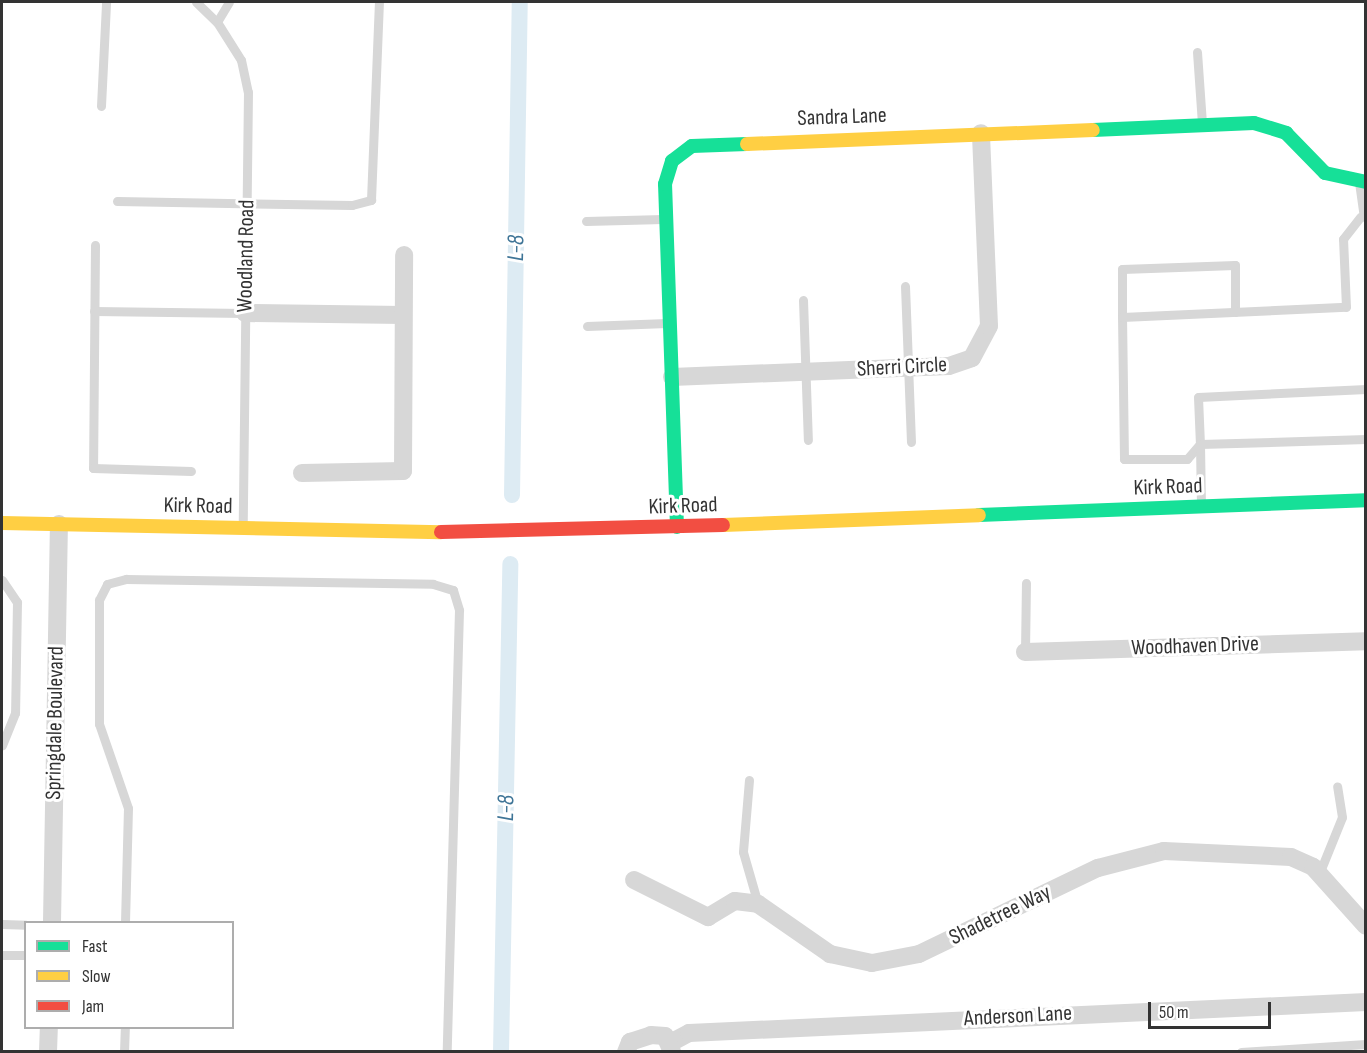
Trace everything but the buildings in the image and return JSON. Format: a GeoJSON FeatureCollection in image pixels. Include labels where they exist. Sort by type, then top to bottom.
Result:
{"type":"FeatureCollection","features":[{"type":"Feature","properties":{"kind":"street","name":"Sandra Lane"},"geometry":{"type":"LineString","coordinates":[[677,527],[666,219],[667,172],[692,146],[1202,125],[1276,127],[1325,173],[1362,182]]}},
{"type":"Feature","properties":{"kind":"street","name":"Sherri Circle"},"geometry":{"type":"LineString","coordinates":[[672,377],[961,364],[986,338],[981,133]]}},
{"type":"Feature","properties":{"kind":"street"},"geometry":{"type":"LineString","coordinates":[[302,473],[403,471],[404,255]]}},
{"type":"Feature","properties":{"kind":"street"},"geometry":{"type":"LineString","coordinates":[[245,313],[403,315]]}},
{"type":"Feature","properties":{"kind":"street","name":"Kirk Road"},"geometry":{"type":"LineString","coordinates":[[2,523],[512,533],[1365,500]]}},
{"type":"Feature","properties":{"kind":"street","name":"Springdale Boulevard"},"geometry":{"type":"LineString","coordinates":[[52,921],[59,524]]}},
{"type":"Feature","properties":{"kind":"street","name":"Woodhaven Drive"},"geometry":{"type":"LineString","coordinates":[[1025,652],[1365,641]]}},
{"type":"Feature","properties":{"kind":"street","name":"Shadetree Way"},"geometry":{"type":"LineString","coordinates":[[758,904],[830,954],[872,963],[919,954],[1098,868],[1164,851],[1291,857],[1319,874],[1365,926]]}},
{"type":"Feature","properties":{"kind":"street"},"geometry":{"type":"LineString","coordinates":[[634,880],[708,917],[735,901],[758,904]]}},
{"type":"Feature","properties":{"kind":"street","name":"Anderson Lane"},"geometry":{"type":"LineString","coordinates":[[626,1052],[630,1042],[651,1035],[672,1047],[689,1033],[1365,1002]]}},
{"type":"Feature","properties":{"kind":"street"},"geometry":{"type":"LineString","coordinates":[[48,1052],[49,1029]]}},
{"type":"Feature","properties":{"kind":"lane"},"geometry":{"type":"LineString","coordinates":[[102,106],[106,2]]}},
{"type":"Feature","properties":{"kind":"lane","name":"Woodland Road"},"geometry":{"type":"LineString","coordinates":[[196,2],[218,22],[241,60],[248,92],[243,528]]}},
{"type":"Feature","properties":{"kind":"lane"},"geometry":{"type":"LineString","coordinates":[[218,22],[229,2]]}},
{"type":"Feature","properties":{"kind":"lane"},"geometry":{"type":"LineString","coordinates":[[117,201],[352,205],[371,200],[379,2]]}},
{"type":"Feature","properties":{"kind":"lane"},"geometry":{"type":"LineString","coordinates":[[1197,52],[1202,125]]}},
{"type":"Feature","properties":{"kind":"lane"},"geometry":{"type":"LineString","coordinates":[[1122,317],[1346,307],[1343,238],[1363,217],[1362,182]]}},
{"type":"Feature","properties":{"kind":"lane"},"geometry":{"type":"LineString","coordinates":[[586,221],[666,219]]}},
{"type":"Feature","properties":{"kind":"lane"},"geometry":{"type":"LineString","coordinates":[[95,245],[93,468],[190,471]]}},
{"type":"Feature","properties":{"kind":"lane"},"geometry":{"type":"LineString","coordinates":[[1235,312],[1235,265],[1122,269],[1124,459],[1187,459],[1200,444],[1365,439]]}},
{"type":"Feature","properties":{"kind":"lane"},"geometry":{"type":"LineString","coordinates":[[905,286],[911,442]]}},
{"type":"Feature","properties":{"kind":"lane"},"geometry":{"type":"LineString","coordinates":[[803,300],[807,440]]}},
{"type":"Feature","properties":{"kind":"lane"},"geometry":{"type":"LineString","coordinates":[[94,311],[245,313]]}},
{"type":"Feature","properties":{"kind":"lane"},"geometry":{"type":"LineString","coordinates":[[587,326],[669,323]]}},
{"type":"Feature","properties":{"kind":"lane"},"geometry":{"type":"LineString","coordinates":[[1201,506],[1198,397],[1365,389]]}},
{"type":"Feature","properties":{"kind":"lane"},"geometry":{"type":"LineString","coordinates":[[125,921],[128,808],[99,724],[99,600],[106,584],[126,579],[433,584],[453,590],[459,610],[447,1052]]}},
{"type":"Feature","properties":{"kind":"lane"},"geometry":{"type":"LineString","coordinates":[[2,580],[17,602],[15,713],[2,746]]}},
{"type":"Feature","properties":{"kind":"lane"},"geometry":{"type":"LineString","coordinates":[[1025,652],[1026,584]]}},
{"type":"Feature","properties":{"kind":"lane"},"geometry":{"type":"LineString","coordinates":[[749,780],[744,852],[758,904]]}},
{"type":"Feature","properties":{"kind":"lane"},"geometry":{"type":"LineString","coordinates":[[1319,874],[1342,817],[1337,786]]}},
{"type":"Feature","properties":{"kind":"lane"},"geometry":{"type":"LineString","coordinates":[[2,924],[24,925]]}},
{"type":"Feature","properties":{"kind":"lane"},"geometry":{"type":"LineString","coordinates":[[2,954],[24,955]]}},
{"type":"Feature","properties":{"kind":"lane"},"geometry":{"type":"LineString","coordinates":[[124,1029],[124,1052]]}},
{"type":"Feature","properties":{"kind":"lane"},"geometry":{"type":"LineString","coordinates":[[1240,1052],[1365,1044]]}},
{"type":"Feature","properties":{"kind":"waterway","name":"L-8"},"geometry":{"type":"LineString","coordinates":[[512,495],[520,2]]}},
{"type":"Feature","properties":{"kind":"waterway","name":"L-8"},"geometry":{"type":"LineString","coordinates":[[501,1052],[510,564]]}},
{"type":"Feature","properties":{"kind":"traffic: fast"},"geometry":{"type":"LineString","coordinates":[[1093,130],[1254,123],[1286,133],[1325,173],[1366,182]]}},
{"type":"Feature","properties":{"kind":"traffic: fast"},"geometry":{"type":"LineString","coordinates":[[677,527],[665,184],[672,161],[692,146],[747,144]]}},
{"type":"Feature","properties":{"kind":"traffic: fast"},"geometry":{"type":"LineString","coordinates":[[979,515],[1366,500]]}},
{"type":"Feature","properties":{"kind":"traffic: slow"},"geometry":{"type":"LineString","coordinates":[[747,144],[1093,130]]}},
{"type":"Feature","properties":{"kind":"traffic: slow"},"geometry":{"type":"LineString","coordinates":[[723,525],[979,515]]}},
{"type":"Feature","properties":{"kind":"traffic: slow"},"geometry":{"type":"LineString","coordinates":[[2,523],[441,532]]}},
{"type":"Feature","properties":{"kind":"traffic: jam"},"geometry":{"type":"LineString","coordinates":[[441,532],[723,525]]}}]}
